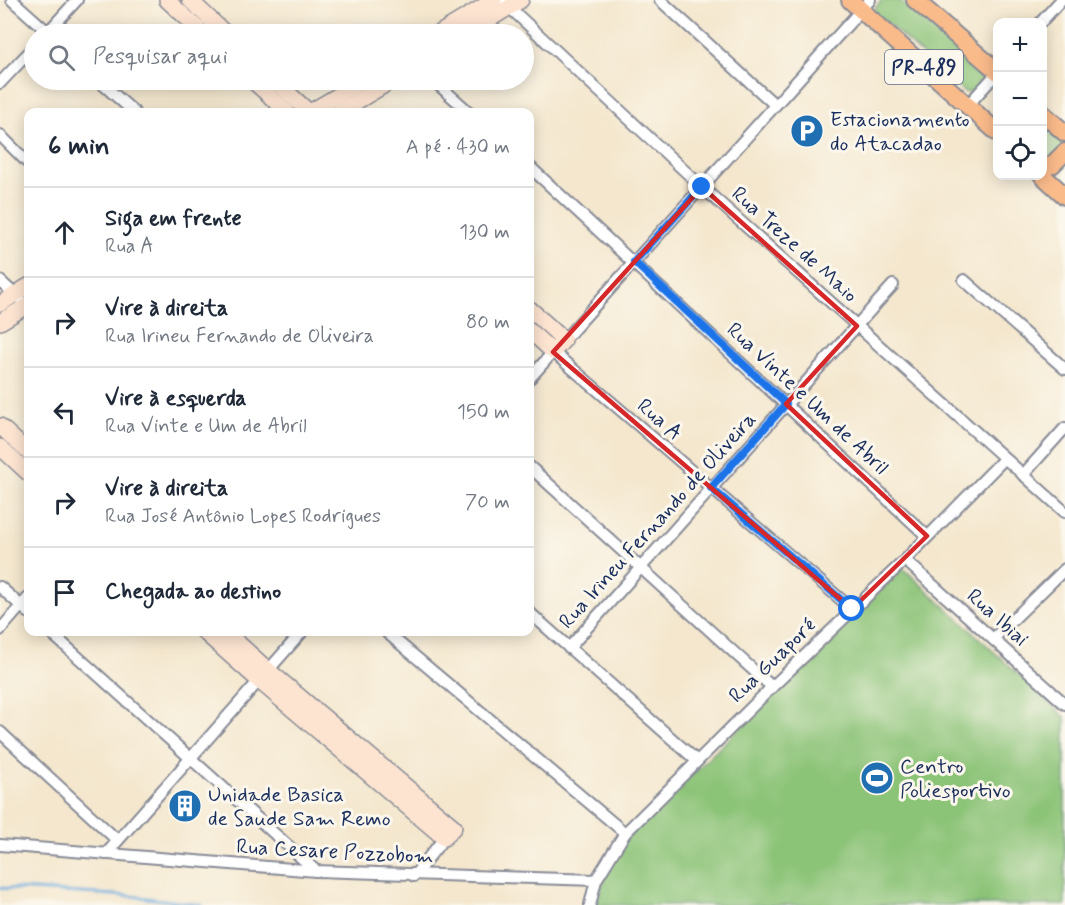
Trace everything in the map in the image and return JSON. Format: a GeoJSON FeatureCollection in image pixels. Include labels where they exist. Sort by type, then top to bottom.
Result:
{"type":"FeatureCollection","features":[{"type":"Feature","properties":{"kind":"main road","name":"PR-489"},"geometry":{"type":"LineString","coordinates":[[915,0],[993,68]]}},
{"type":"Feature","properties":{"kind":"main road","name":"PR-489"},"geometry":{"type":"LineString","coordinates":[[860,3],[993,129]]}},
{"type":"Feature","properties":{"kind":"main road"},"geometry":{"type":"LineString","coordinates":[[1047,117],[1065,133]]}},
{"type":"Feature","properties":{"kind":"main road"},"geometry":{"type":"LineString","coordinates":[[1047,166],[1052,165],[1065,152]]}},
{"type":"Feature","properties":{"kind":"main road"},"geometry":{"type":"LineString","coordinates":[[1047,180],[1065,196]]}},
{"type":"Feature","properties":{"kind":"street"},"geometry":{"type":"LineString","coordinates":[[12,0],[37,24]]}},
{"type":"Feature","properties":{"kind":"street"},"geometry":{"type":"LineString","coordinates":[[57,24],[77,0]]}},
{"type":"Feature","properties":{"kind":"street"},"geometry":{"type":"LineString","coordinates":[[167,0],[193,24]]}},
{"type":"Feature","properties":{"kind":"street"},"geometry":{"type":"LineString","coordinates":[[190,0],[215,24]]}},
{"type":"Feature","properties":{"kind":"street"},"geometry":{"type":"LineString","coordinates":[[454,24],[494,0]]}},
{"type":"Feature","properties":{"kind":"street"},"geometry":{"type":"LineString","coordinates":[[660,0],[774,104]]}},
{"type":"Feature","properties":{"kind":"street"},"geometry":{"type":"LineString","coordinates":[[1045,18],[1061,0]]}},
{"type":"Feature","properties":{"kind":"street"},"geometry":{"type":"LineString","coordinates":[[480,24],[512,2]]}},
{"type":"Feature","properties":{"kind":"street","name":"Rua Treze de Maio"},"geometry":{"type":"LineString","coordinates":[[512,2],[702,187],[1065,512]]}},
{"type":"Feature","properties":{"kind":"street"},"geometry":{"type":"LineString","coordinates":[[534,373],[702,187],[860,3]]}},
{"type":"Feature","properties":{"kind":"street"},"geometry":{"type":"LineString","coordinates":[[0,83],[24,57]]}},
{"type":"Feature","properties":{"kind":"street"},"geometry":{"type":"LineString","coordinates":[[968,105],[993,78]]}},
{"type":"Feature","properties":{"kind":"street"},"geometry":{"type":"LineString","coordinates":[[109,90],[130,108]]}},
{"type":"Feature","properties":{"kind":"street"},"geometry":{"type":"LineString","coordinates":[[263,90],[284,108]]}},
{"type":"Feature","properties":{"kind":"street"},"geometry":{"type":"LineString","coordinates":[[285,90],[306,108]]}},
{"type":"Feature","properties":{"kind":"street"},"geometry":{"type":"LineString","coordinates":[[317,108],[347,90]]}},
{"type":"Feature","properties":{"kind":"street"},"geometry":{"type":"LineString","coordinates":[[346,108],[376,90]]}},
{"type":"Feature","properties":{"kind":"street"},"geometry":{"type":"LineString","coordinates":[[445,90],[465,108]]}},
{"type":"Feature","properties":{"kind":"street"},"geometry":{"type":"LineString","coordinates":[[0,135],[24,159]]}},
{"type":"Feature","properties":{"kind":"street","name":"Rua Vinte e Um de Abril"},"geometry":{"type":"LineString","coordinates":[[534,171],[927,536]]}},
{"type":"Feature","properties":{"kind":"street"},"geometry":{"type":"LineString","coordinates":[[964,280],[1065,369]]}},
{"type":"Feature","properties":{"kind":"street"},"geometry":{"type":"LineString","coordinates":[[0,281],[24,303]]}},
{"type":"Feature","properties":{"kind":"street","name":"Rua Irineu Fernando de Oliveira"},"geometry":{"type":"LineString","coordinates":[[569,648],[893,285]]}},
{"type":"Feature","properties":{"kind":"street"},"geometry":{"type":"LineString","coordinates":[[0,304],[24,289]]}},
{"type":"Feature","properties":{"kind":"street"},"geometry":{"type":"LineString","coordinates":[[0,322],[24,308]]}},
{"type":"Feature","properties":{"kind":"street"},"geometry":{"type":"LineString","coordinates":[[534,313],[564,340]]}},
{"type":"Feature","properties":{"kind":"street"},"geometry":{"type":"LineString","coordinates":[[534,335],[553,352]]}},
{"type":"Feature","properties":{"kind":"street","name":"Rua A"},"geometry":{"type":"LineString","coordinates":[[553,352],[852,609]]}},
{"type":"Feature","properties":{"kind":"street"},"geometry":{"type":"LineString","coordinates":[[0,426],[24,448]]}},
{"type":"Feature","properties":{"kind":"street"},"geometry":{"type":"LineString","coordinates":[[1023,475],[1065,428]]}},
{"type":"Feature","properties":{"kind":"street"},"geometry":{"type":"LineString","coordinates":[[0,447],[24,469]]}},
{"type":"Feature","properties":{"kind":"street","name":"Rua Guaporé"},"geometry":{"type":"LineString","coordinates":[[590,905],[596,880],[625,833],[852,609],[905,560],[1005,459]]}},
{"type":"Feature","properties":{"kind":"street"},"geometry":{"type":"LineString","coordinates":[[534,471],[772,687]]}},
{"type":"Feature","properties":{"kind":"street","name":"Rua Ibiai"},"geometry":{"type":"LineString","coordinates":[[905,560],[1065,704]]}},
{"type":"Feature","properties":{"kind":"street"},"geometry":{"type":"LineString","coordinates":[[993,638],[1065,569]]}},
{"type":"Feature","properties":{"kind":"street"},"geometry":{"type":"LineString","coordinates":[[0,587],[24,604]]}},
{"type":"Feature","properties":{"kind":"street"},"geometry":{"type":"LineString","coordinates":[[0,630],[24,607]]}},
{"type":"Feature","properties":{"kind":"street"},"geometry":{"type":"LineString","coordinates":[[534,617],[697,761]]}},
{"type":"Feature","properties":{"kind":"street"},"geometry":{"type":"LineString","coordinates":[[54,636],[316,872]]}},
{"type":"Feature","properties":{"kind":"street"},"geometry":{"type":"LineString","coordinates":[[209,636],[263,675],[444,838],[414,876]]}},
{"type":"Feature","properties":{"kind":"street"},"geometry":{"type":"LineString","coordinates":[[229,636],[263,675]]}},
{"type":"Feature","properties":{"kind":"street"},"geometry":{"type":"LineString","coordinates":[[106,854],[298,636]]}},
{"type":"Feature","properties":{"kind":"street"},"geometry":{"type":"LineString","coordinates":[[391,636],[625,833]]}},
{"type":"Feature","properties":{"kind":"street"},"geometry":{"type":"LineString","coordinates":[[0,732],[117,840]]}},
{"type":"Feature","properties":{"kind":"street","name":"Rua Cesare Pozzobom"},"geometry":{"type":"LineString","coordinates":[[0,845],[316,872],[596,880]]}},
{"type":"Feature","properties":{"kind":"highlighted area"},"geometry":{"type":"Polygon","coordinates":[[[702,187],[857,326],[786,404],[927,536],[852,609],[553,352],[702,187]]]}},
{"type":"Feature","properties":{"kind":"green space"},"geometry":{"type":"Polygon","coordinates":[[[882,0],[899,0],[985,73],[985,79],[975,90],[964,92],[876,13],[875,8],[882,0]]]}},
{"type":"Feature","properties":{"kind":"green space"},"geometry":{"type":"Polygon","coordinates":[[[1047,128],[1062,141],[1065,148],[1047,159],[1047,128]]]}},
{"type":"Feature","properties":{"kind":"green space","name":"Centro Poliesportivo"},"geometry":{"type":"Polygon","coordinates":[[[903,568],[1065,717],[1065,905],[597,905],[612,863],[626,839],[903,568]]]}},
{"type":"Feature","properties":{"kind":"waterway"},"geometry":{"type":"LineString","coordinates":[[0,888],[131,896],[202,905]]}},
{"type":"Feature","properties":{"kind":"place","name":"Estacionamento do Atacadao"},"geometry":{"type":"Point","coordinates":[807,131]}},
{"type":"Feature","properties":{"kind":"place","name":"Centro Poliesportivo"},"geometry":{"type":"Point","coordinates":[877,778]}},
{"type":"Feature","properties":{"kind":"place","name":"Unidade Basica de Saude Sam Remo"},"geometry":{"type":"Point","coordinates":[185,806]}},
{"type":"Feature","properties":{"kind":"route"},"geometry":{"type":"LineString","coordinates":[[702,187],[634,262],[786,404],[711,488],[852,609]]}}]}
